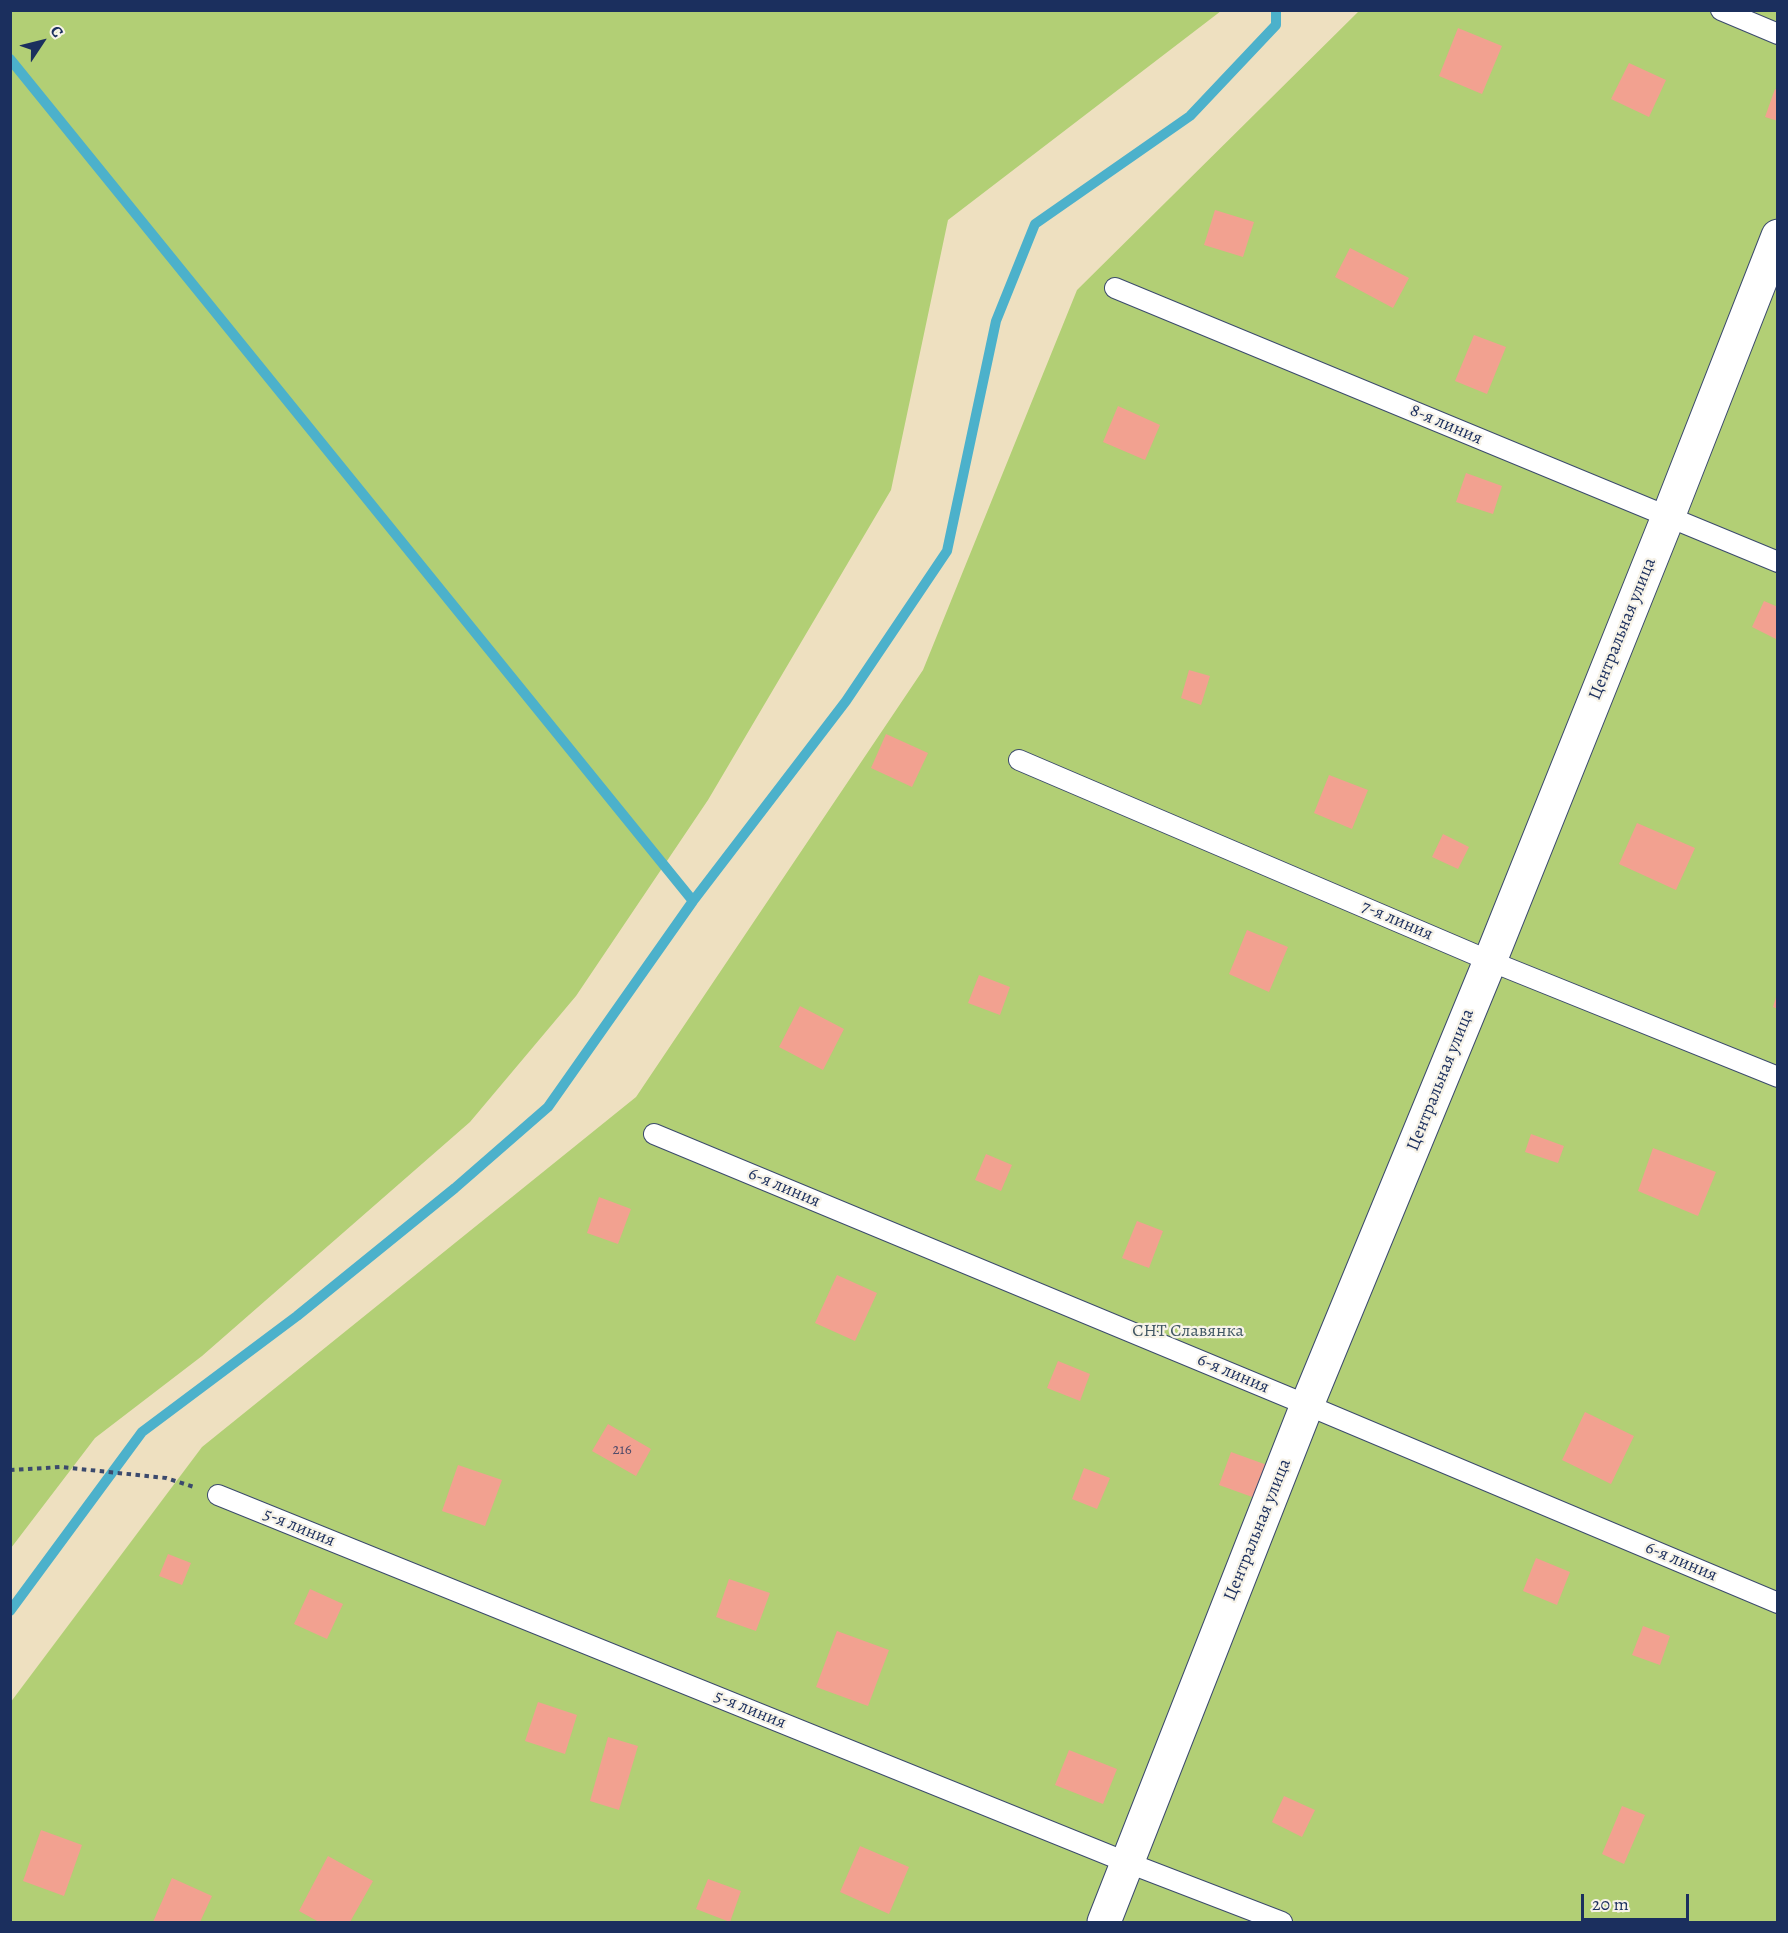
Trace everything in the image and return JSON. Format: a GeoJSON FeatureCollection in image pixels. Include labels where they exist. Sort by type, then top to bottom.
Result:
{"type":"FeatureCollection","features":[{"type":"Feature","properties":{"kind":"street","name":"Центральная улица"},"geometry":{"type":"LineString","coordinates":[[1104,1923],[1307,1405],[1490,961],[1778,236]]}},
{"type":"Feature","properties":{"kind":"lane"},"geometry":{"type":"LineString","coordinates":[[1721,10],[1778,34]]}},
{"type":"Feature","properties":{"kind":"lane","name":"8-я линия"},"geometry":{"type":"LineString","coordinates":[[1115,288],[1778,562]]}},
{"type":"Feature","properties":{"kind":"lane","name":"7-я линия"},"geometry":{"type":"LineString","coordinates":[[1019,760],[1490,961],[1778,1077]]}},
{"type":"Feature","properties":{"kind":"lane","name":"6-я линия"},"geometry":{"type":"LineString","coordinates":[[654,1134],[1778,1603]]}},
{"type":"Feature","properties":{"kind":"lane","name":"5-я линия"},"geometry":{"type":"LineString","coordinates":[[218,1495],[1282,1923]]}},
{"type":"Feature","properties":{"kind":"path"},"geometry":{"type":"LineString","coordinates":[[10,1470],[61,1467],[166,1478],[218,1495]]}},
{"type":"Feature","properties":{"kind":"green space"},"geometry":{"type":"Polygon","coordinates":[[[11,10],[1221,11],[948,220],[891,490],[708,800],[576,996],[470,1122],[202,1356],[95,1438],[11,1548],[11,10]]]}},
{"type":"Feature","properties":{"kind":"green space","name":"СНТ Славянка"},"geometry":{"type":"Polygon","coordinates":[[[1359,11],[1777,11],[1777,1922],[11,1922],[10,1703],[202,1447],[636,1097],[923,670],[1077,290],[1359,11]]]}},
{"type":"Feature","properties":{"kind":"building"},"geometry":{"type":"Polygon","coordinates":[[[1458,28],[1502,46],[1482,94],[1439,76],[1458,28]]]}},
{"type":"Feature","properties":{"kind":"building"},"geometry":{"type":"Polygon","coordinates":[[[1629,63],[1666,80],[1649,117],[1611,99],[1629,63]]]}},
{"type":"Feature","properties":{"kind":"building"},"geometry":{"type":"Polygon","coordinates":[[[1775,89],[1778,90],[1778,121],[1765,117],[1775,89]]]}},
{"type":"Feature","properties":{"kind":"building"},"geometry":{"type":"Polygon","coordinates":[[[1215,210],[1254,222],[1243,257],[1204,245],[1215,210]]]}},
{"type":"Feature","properties":{"kind":"building"},"geometry":{"type":"Polygon","coordinates":[[[1350,248],[1409,278],[1393,308],[1335,277],[1350,248]]]}},
{"type":"Feature","properties":{"kind":"building"},"geometry":{"type":"Polygon","coordinates":[[[1474,335],[1506,347],[1487,394],[1455,381],[1474,335]]]}},
{"type":"Feature","properties":{"kind":"building"},"geometry":{"type":"Polygon","coordinates":[[[1118,406],[1160,425],[1145,460],[1103,442],[1118,406]]]}},
{"type":"Feature","properties":{"kind":"building"},"geometry":{"type":"Polygon","coordinates":[[[1466,473],[1502,486],[1493,514],[1456,502],[1466,473]]]}},
{"type":"Feature","properties":{"kind":"building"},"geometry":{"type":"Polygon","coordinates":[[[1764,601],[1778,607],[1778,640],[1752,627],[1764,601]]]}},
{"type":"Feature","properties":{"kind":"building"},"geometry":{"type":"Polygon","coordinates":[[[1189,670],[1210,676],[1201,705],[1181,698],[1189,670]]]}},
{"type":"Feature","properties":{"kind":"building"},"geometry":{"type":"Polygon","coordinates":[[[886,734],[928,753],[912,787],[871,768],[886,734]]]}},
{"type":"Feature","properties":{"kind":"building"},"geometry":{"type":"Polygon","coordinates":[[[1329,775],[1368,790],[1352,829],[1314,813],[1329,775]]]}},
{"type":"Feature","properties":{"kind":"building"},"geometry":{"type":"Polygon","coordinates":[[[1637,823],[1695,848],[1676,890],[1619,864],[1637,823]]]}},
{"type":"Feature","properties":{"kind":"building"},"geometry":{"type":"Polygon","coordinates":[[[1443,834],[1469,847],[1458,869],[1432,857],[1443,834]]]}},
{"type":"Feature","properties":{"kind":"building"},"geometry":{"type":"Polygon","coordinates":[[[1247,930],[1288,947],[1269,992],[1229,974],[1247,930]]]}},
{"type":"Feature","properties":{"kind":"building"},"geometry":{"type":"Polygon","coordinates":[[[979,975],[1010,987],[1000,1015],[968,1003],[979,975]]]}},
{"type":"Feature","properties":{"kind":"building"},"geometry":{"type":"Polygon","coordinates":[[[1778,994],[1778,1009],[1773,1007],[1778,994]]]}},
{"type":"Feature","properties":{"kind":"building"},"geometry":{"type":"Polygon","coordinates":[[[800,1006],[844,1029],[823,1070],[779,1047],[800,1006]]]}},
{"type":"Feature","properties":{"kind":"building"},"geometry":{"type":"Polygon","coordinates":[[[1531,1134],[1564,1146],[1558,1163],[1525,1152],[1531,1134]]]}},
{"type":"Feature","properties":{"kind":"building"},"geometry":{"type":"Polygon","coordinates":[[[1653,1148],[1716,1172],[1698,1216],[1638,1191],[1653,1148]]]}},
{"type":"Feature","properties":{"kind":"building"},"geometry":{"type":"Polygon","coordinates":[[[986,1154],[1012,1165],[1001,1191],[975,1180],[986,1154]]]}},
{"type":"Feature","properties":{"kind":"building"},"geometry":{"type":"Polygon","coordinates":[[[599,1197],[631,1209],[618,1244],[587,1233],[599,1197]]]}},
{"type":"Feature","properties":{"kind":"building"},"geometry":{"type":"Polygon","coordinates":[[[1137,1221],[1163,1231],[1149,1268],[1122,1258],[1137,1221]]]}},
{"type":"Feature","properties":{"kind":"building"},"geometry":{"type":"Polygon","coordinates":[[[837,1275],[877,1293],[855,1341],[815,1323],[837,1275]]]}},
{"type":"Feature","properties":{"kind":"building"},"geometry":{"type":"Polygon","coordinates":[[[1058,1361],[1090,1374],[1080,1401],[1047,1388],[1058,1361]]]}},
{"type":"Feature","properties":{"kind":"building"},"geometry":{"type":"Polygon","coordinates":[[[1585,1412],[1634,1436],[1611,1484],[1562,1460],[1585,1412]]]}},
{"type":"Feature","properties":{"kind":"building"},"geometry":{"type":"Polygon","coordinates":[[[608,1424],[651,1449],[636,1476],[592,1451],[608,1424]]]}},
{"type":"Feature","properties":{"kind":"building"},"geometry":{"type":"Polygon","coordinates":[[[1231,1452],[1267,1465],[1255,1498],[1219,1485],[1231,1452]]]}},
{"type":"Feature","properties":{"kind":"building"},"geometry":{"type":"Polygon","coordinates":[[[458,1465],[502,1480],[485,1526],[442,1511],[458,1465]]]}},
{"type":"Feature","properties":{"kind":"building"},"geometry":{"type":"Polygon","coordinates":[[[1084,1468],[1110,1478],[1097,1509],[1072,1499],[1084,1468]]]}},
{"type":"Feature","properties":{"kind":"building"},"geometry":{"type":"Polygon","coordinates":[[[168,1554],[191,1563],[182,1585],[159,1576],[168,1554]]]}},
{"type":"Feature","properties":{"kind":"building"},"geometry":{"type":"Polygon","coordinates":[[[1536,1558],[1570,1572],[1557,1605],[1523,1591],[1536,1558]]]}},
{"type":"Feature","properties":{"kind":"building"},"geometry":{"type":"Polygon","coordinates":[[[729,1579],[770,1593],[756,1631],[716,1617],[729,1579]]]}},
{"type":"Feature","properties":{"kind":"building"},"geometry":{"type":"Polygon","coordinates":[[[310,1589],[343,1604],[327,1639],[294,1624],[310,1589]]]}},
{"type":"Feature","properties":{"kind":"building"},"geometry":{"type":"Polygon","coordinates":[[[1643,1626],[1670,1636],[1660,1665],[1632,1655],[1643,1626]]]}},
{"type":"Feature","properties":{"kind":"building"},"geometry":{"type":"Polygon","coordinates":[[[837,1631],[889,1650],[868,1706],[816,1687],[837,1631]]]}},
{"type":"Feature","properties":{"kind":"building"},"geometry":{"type":"Polygon","coordinates":[[[538,1702],[577,1715],[565,1754],[525,1741],[538,1702]]]}},
{"type":"Feature","properties":{"kind":"building"},"geometry":{"type":"Polygon","coordinates":[[[608,1737],[638,1746],[619,1810],[590,1801],[608,1737]]]}},
{"type":"Feature","properties":{"kind":"building"},"geometry":{"type":"Polygon","coordinates":[[[1069,1750],[1117,1769],[1103,1804],[1055,1785],[1069,1750]]]}},
{"type":"Feature","properties":{"kind":"building"},"geometry":{"type":"Polygon","coordinates":[[[1284,1796],[1315,1810],[1302,1837],[1272,1822],[1284,1796]]]}},
{"type":"Feature","properties":{"kind":"building"},"geometry":{"type":"Polygon","coordinates":[[[1622,1806],[1645,1815],[1624,1864],[1602,1854],[1622,1806]]]}},
{"type":"Feature","properties":{"kind":"building"},"geometry":{"type":"Polygon","coordinates":[[[41,1830],[82,1845],[64,1896],[23,1881],[41,1830]]]}},
{"type":"Feature","properties":{"kind":"building"},"geometry":{"type":"Polygon","coordinates":[[[860,1846],[909,1867],[889,1914],[840,1892],[860,1846]]]}},
{"type":"Feature","properties":{"kind":"building"},"geometry":{"type":"Polygon","coordinates":[[[328,1856],[373,1881],[350,1922],[319,1922],[299,1911],[328,1856]]]}},
{"type":"Feature","properties":{"kind":"building"},"geometry":{"type":"Polygon","coordinates":[[[172,1878],[212,1896],[200,1922],[153,1922],[172,1878]]]}},
{"type":"Feature","properties":{"kind":"building"},"geometry":{"type":"Polygon","coordinates":[[[708,1879],[741,1891],[730,1922],[696,1909],[708,1879]]]}},
{"type":"Feature","properties":{"kind":"waterway"},"geometry":{"type":"LineString","coordinates":[[10,1611],[142,1432],[297,1316],[455,1188],[548,1107],[693,901],[846,701],[947,551],[996,321],[1035,224],[1190,116],[1276,25],[1276,10]]}},
{"type":"Feature","properties":{"kind":"waterway"},"geometry":{"type":"LineString","coordinates":[[10,59],[693,901]]}}]}
